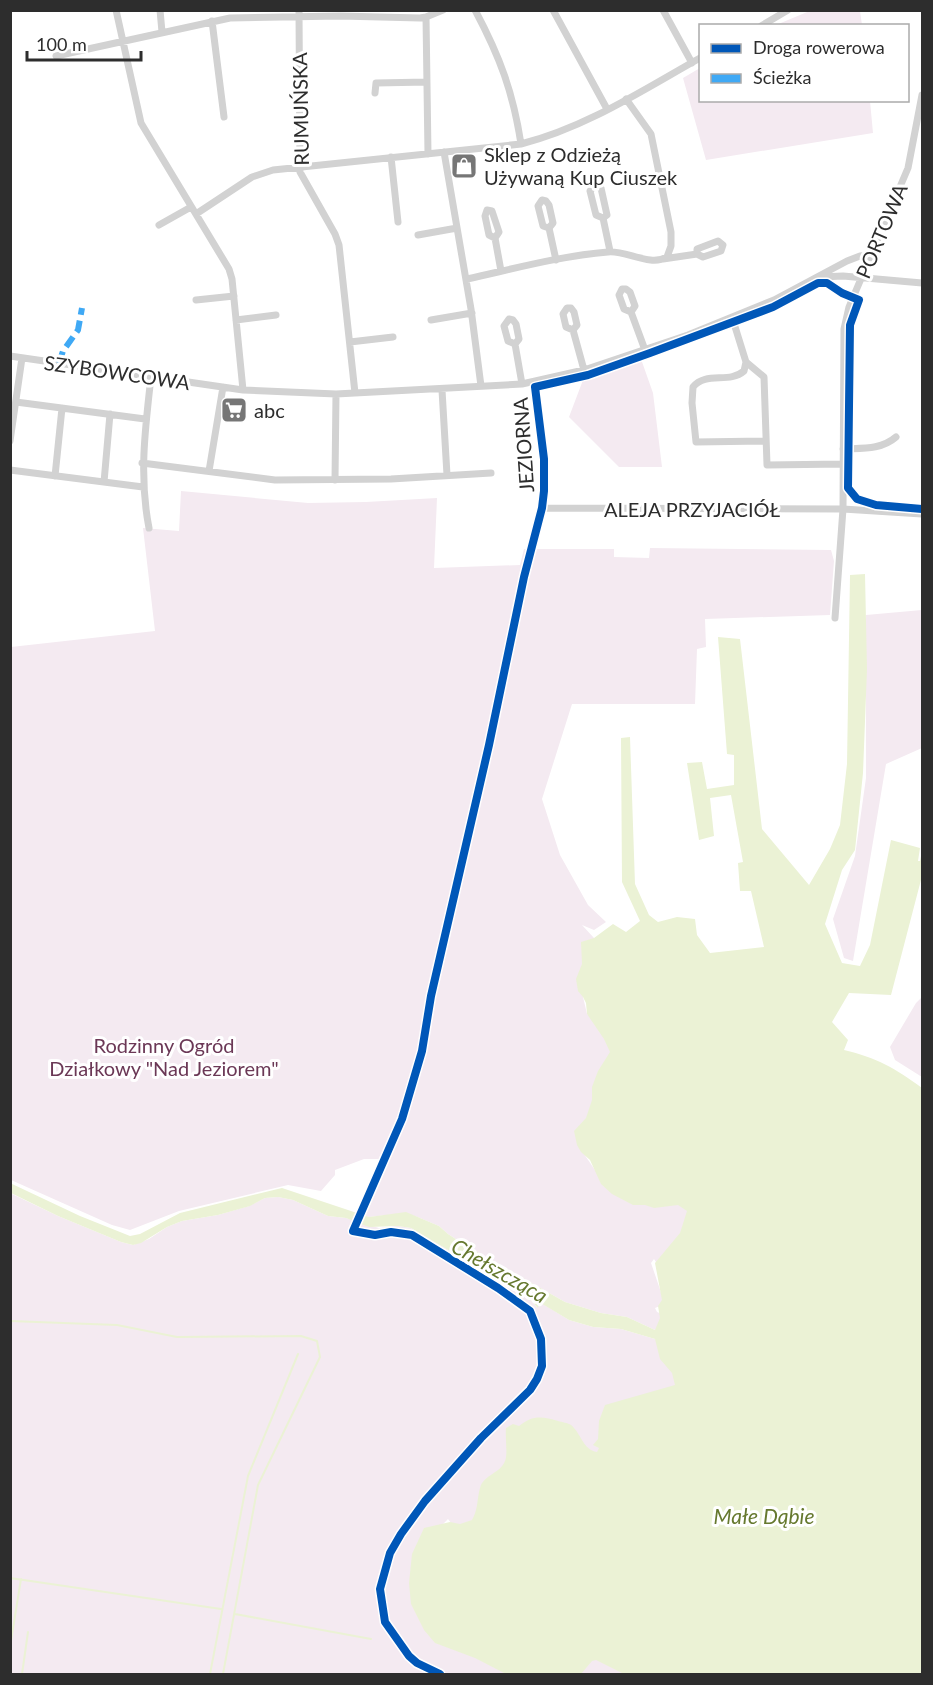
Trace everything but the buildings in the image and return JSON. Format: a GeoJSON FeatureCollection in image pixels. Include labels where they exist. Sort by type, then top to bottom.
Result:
{"type":"FeatureCollection","features":[{"type":"Feature","properties":{"kind":"street"},"geometry":{"type":"LineString","coordinates":[[116,10],[141,123],[229,269],[234,296],[243,390]]}},
{"type":"Feature","properties":{"kind":"street"},"geometry":{"type":"LineString","coordinates":[[160,10],[162,32]]}},
{"type":"Feature","properties":{"kind":"street"},"geometry":{"type":"LineString","coordinates":[[56,56],[212,21],[230,14],[426,17],[443,10]]}},
{"type":"Feature","properties":{"kind":"street"},"geometry":{"type":"LineString","coordinates":[[475,10],[504,70],[514,102],[521,144]]}},
{"type":"Feature","properties":{"kind":"street"},"geometry":{"type":"LineString","coordinates":[[553,10],[607,109]]}},
{"type":"Feature","properties":{"kind":"street"},"geometry":{"type":"LineString","coordinates":[[663,10],[692,63]]}},
{"type":"Feature","properties":{"kind":"street"},"geometry":{"type":"LineString","coordinates":[[764,24],[788,10]]}},
{"type":"Feature","properties":{"kind":"street","name":"RUMUŃSKA"},"geometry":{"type":"LineString","coordinates":[[299,14],[300,167],[304,181],[339,245],[355,393]]}},
{"type":"Feature","properties":{"kind":"street"},"geometry":{"type":"LineString","coordinates":[[426,17],[428,154]]}},
{"type":"Feature","properties":{"kind":"street"},"geometry":{"type":"LineString","coordinates":[[212,21],[224,117]]}},
{"type":"Feature","properties":{"kind":"street"},"geometry":{"type":"LineString","coordinates":[[196,214],[252,177],[273,170],[521,144],[552,136],[699,59]]}},
{"type":"Feature","properties":{"kind":"street"},"geometry":{"type":"LineString","coordinates":[[375,93],[376,83],[427,82]]}},
{"type":"Feature","properties":{"kind":"street","name":"PORTOWA"},"geometry":{"type":"LineString","coordinates":[[835,618],[843,509],[844,329],[849,307],[908,168],[922,95]]}},
{"type":"Feature","properties":{"kind":"street"},"geometry":{"type":"LineString","coordinates":[[626,99],[651,134],[668,218],[671,246],[667,257],[663,259]]}},
{"type":"Feature","properties":{"kind":"street"},"geometry":{"type":"LineString","coordinates":[[444,153],[467,279],[481,386]]}},
{"type":"Feature","properties":{"kind":"street"},"geometry":{"type":"LineString","coordinates":[[391,157],[398,222]]}},
{"type":"Feature","properties":{"kind":"street"},"geometry":{"type":"LineString","coordinates":[[159,225],[191,207]]}},
{"type":"Feature","properties":{"kind":"street"},"geometry":{"type":"LineString","coordinates":[[603,218],[610,251]]}},
{"type":"Feature","properties":{"kind":"street"},"geometry":{"type":"LineString","coordinates":[[418,235],[457,228]]}},
{"type":"Feature","properties":{"kind":"street"},"geometry":{"type":"LineString","coordinates":[[549,228],[556,260]]}},
{"type":"Feature","properties":{"kind":"street"},"geometry":{"type":"LineString","coordinates":[[495,238],[501,272]]}},
{"type":"Feature","properties":{"kind":"street"},"geometry":{"type":"LineString","coordinates":[[467,279],[610,251],[656,260],[697,254]]}},
{"type":"Feature","properties":{"kind":"street","name":"SZYBOWCOWA"},"geometry":{"type":"LineString","coordinates":[[10,356],[243,390],[336,394],[522,384],[584,369],[645,350],[774,300],[847,261],[870,255]]}},
{"type":"Feature","properties":{"kind":"street","name":"SZYBOWCOWA"},"geometry":{"type":"LineString","coordinates":[[816,278],[831,276],[922,283]]}},
{"type":"Feature","properties":{"kind":"street"},"geometry":{"type":"LineString","coordinates":[[196,300],[234,296]]}},
{"type":"Feature","properties":{"kind":"street"},"geometry":{"type":"LineString","coordinates":[[631,312],[645,350]]}},
{"type":"Feature","properties":{"kind":"street"},"geometry":{"type":"LineString","coordinates":[[430,320],[472,313]]}},
{"type":"Feature","properties":{"kind":"street"},"geometry":{"type":"LineString","coordinates":[[236,320],[276,315]]}},
{"type":"Feature","properties":{"kind":"street"},"geometry":{"type":"LineString","coordinates":[[732,317],[746,362],[744,371],[734,378],[702,380],[693,387],[692,403],[696,442],[765,441]]}},
{"type":"Feature","properties":{"kind":"street"},"geometry":{"type":"LineString","coordinates":[[573,330],[584,369]]}},
{"type":"Feature","properties":{"kind":"street"},"geometry":{"type":"LineString","coordinates":[[350,342],[393,337]]}},
{"type":"Feature","properties":{"kind":"street"},"geometry":{"type":"LineString","coordinates":[[515,344],[522,384]]}},
{"type":"Feature","properties":{"kind":"street"},"geometry":{"type":"LineString","coordinates":[[10,441],[22,358]]}},
{"type":"Feature","properties":{"kind":"street"},"geometry":{"type":"LineString","coordinates":[[746,362],[764,377],[767,465],[843,464]]}},
{"type":"Feature","properties":{"kind":"street"},"geometry":{"type":"LineString","coordinates":[[148,528],[142,463],[151,377]]}},
{"type":"Feature","properties":{"kind":"street","name":"JEZIORNA"},"geometry":{"type":"LineString","coordinates":[[362,1212],[402,1119],[422,1051],[431,996],[489,745],[524,577],[542,508],[544,459],[535,381]]}},
{"type":"Feature","properties":{"kind":"street"},"geometry":{"type":"LineString","coordinates":[[209,471],[223,387]]}},
{"type":"Feature","properties":{"kind":"street"},"geometry":{"type":"LineString","coordinates":[[442,390],[447,476]]}},
{"type":"Feature","properties":{"kind":"street"},"geometry":{"type":"LineString","coordinates":[[335,480],[336,394]]}},
{"type":"Feature","properties":{"kind":"street"},"geometry":{"type":"LineString","coordinates":[[16,402],[145,419]]}},
{"type":"Feature","properties":{"kind":"street"},"geometry":{"type":"LineString","coordinates":[[54,476],[62,408]]}},
{"type":"Feature","properties":{"kind":"street"},"geometry":{"type":"LineString","coordinates":[[104,482],[110,414]]}},
{"type":"Feature","properties":{"kind":"street"},"geometry":{"type":"LineString","coordinates":[[843,449],[879,447],[896,437]]}},
{"type":"Feature","properties":{"kind":"street"},"geometry":{"type":"LineString","coordinates":[[142,463],[275,480],[391,480],[491,473]]}},
{"type":"Feature","properties":{"kind":"street"},"geometry":{"type":"LineString","coordinates":[[10,470],[143,487]]}},
{"type":"Feature","properties":{"kind":"street","name":"ALEJA PRZYJACIÓŁ"},"geometry":{"type":"LineString","coordinates":[[542,508],[843,509],[922,514]]}},
{"type":"Feature","properties":{"kind":"green space"},"geometry":{"type":"Polygon","coordinates":[[[812,10],[860,11],[862,24],[778,24],[812,10]]]}},
{"type":"Feature","properties":{"kind":"green space"},"geometry":{"type":"Polygon","coordinates":[[[699,69],[699,102],[870,102],[873,133],[706,160],[683,78],[699,69]]]}},
{"type":"Feature","properties":{"kind":"green space"},"geometry":{"type":"Polygon","coordinates":[[[641,359],[653,393],[662,467],[619,467],[569,417],[583,380],[641,359]]]}},
{"type":"Feature","properties":{"kind":"green space","name":"Rodzinny Ogród Działkowy \"Nad Jeziorem\""},"geometry":{"type":"Polygon","coordinates":[[[181,491],[308,503],[437,498],[434,568],[520,565],[524,549],[614,549],[614,557],[649,558],[650,548],[831,550],[834,561],[830,615],[705,619],[706,647],[697,649],[695,704],[572,704],[542,799],[560,855],[588,905],[606,922],[594,930],[582,925],[594,938],[583,997],[587,1014],[616,1034],[584,1154],[595,1170],[724,1184],[661,1262],[656,1262],[654,1259],[651,1263],[665,1304],[655,1308],[657,1312],[671,1318],[655,1330],[627,1317],[601,1313],[565,1302],[468,1247],[439,1226],[420,1218],[406,1213],[364,1216],[387,1159],[364,1159],[335,1170],[335,1175],[321,1191],[288,1185],[179,1211],[130,1230],[112,1225],[11,1180],[11,647],[155,631],[143,528],[179,531],[181,491]]]}},
{"type":"Feature","properties":{"kind":"green space"},"geometry":{"type":"Polygon","coordinates":[[[922,610],[922,748],[886,764],[853,961],[844,958],[833,919],[855,856],[866,778],[866,615],[922,610]]]}},
{"type":"Feature","properties":{"kind":"green space"},"geometry":{"type":"Polygon","coordinates":[[[922,997],[922,1077],[895,1060],[890,1047],[916,1003],[922,997]]]}},
{"type":"Feature","properties":{"kind":"green space"},"geometry":{"type":"Polygon","coordinates":[[[10,1193],[58,1216],[133,1245],[182,1221],[218,1215],[249,1206],[265,1198],[278,1197],[293,1200],[328,1216],[346,1218],[379,1228],[398,1226],[411,1228],[495,1275],[529,1298],[537,1307],[538,1301],[569,1320],[593,1327],[621,1329],[655,1339],[688,1374],[612,1445],[503,1507],[455,1528],[448,1519],[443,1524],[518,1674],[11,1674],[10,1193]]]}},
{"type":"Feature","properties":{"kind":"green space"},"geometry":{"type":"Polygon","coordinates":[[[586,1652],[652,1674],[571,1674],[586,1652]]]}},
{"type":"Feature","properties":{"kind":"water","name":"Małe Dąbie"},"geometry":{"type":"Polygon","coordinates":[[[865,574],[867,669],[863,773],[855,850],[842,870],[825,924],[842,963],[860,966],[870,945],[891,840],[920,848],[918,861],[920,861],[922,851],[922,876],[891,995],[849,993],[832,1022],[848,1040],[844,1050],[885,1064],[922,1088],[922,1674],[624,1674],[596,1660],[592,1661],[581,1674],[506,1674],[475,1658],[435,1643],[424,1630],[411,1604],[409,1583],[412,1554],[424,1528],[450,1522],[460,1524],[472,1520],[482,1483],[500,1469],[505,1461],[506,1428],[513,1424],[519,1426],[537,1417],[547,1418],[571,1425],[585,1445],[597,1452],[599,1448],[593,1445],[598,1439],[599,1421],[605,1405],[675,1385],[672,1373],[660,1359],[655,1339],[621,1329],[593,1327],[569,1320],[539,1302],[538,1308],[529,1298],[495,1275],[411,1228],[369,1227],[346,1218],[328,1216],[293,1200],[278,1197],[265,1198],[250,1206],[218,1215],[182,1221],[133,1245],[58,1216],[11,1193],[10,1183],[80,1216],[130,1236],[140,1234],[180,1213],[282,1188],[369,1217],[406,1212],[439,1226],[468,1247],[565,1302],[601,1313],[627,1317],[655,1330],[660,1318],[658,1306],[662,1300],[655,1263],[680,1233],[687,1211],[678,1205],[654,1208],[633,1205],[612,1194],[601,1184],[590,1160],[581,1152],[574,1131],[586,1118],[592,1100],[592,1087],[598,1071],[610,1052],[587,1014],[586,1003],[578,991],[576,979],[582,964],[581,942],[594,938],[613,924],[626,932],[640,921],[622,882],[621,738],[630,737],[635,884],[649,915],[658,922],[677,917],[695,919],[697,935],[710,953],[764,947],[751,891],[740,891],[738,863],[743,862],[731,795],[710,798],[714,836],[699,840],[687,763],[702,762],[707,789],[734,785],[734,755],[727,754],[718,637],[740,639],[762,829],[809,885],[830,849],[840,825],[847,764],[850,575],[865,574]]]}},
{"type":"Feature","properties":{"kind":"waterway"},"geometry":{"type":"LineString","coordinates":[[10,1321],[117,1325],[177,1337],[301,1336],[317,1341],[320,1357],[258,1485],[223,1674]]}},
{"type":"Feature","properties":{"kind":"waterway"},"geometry":{"type":"LineString","coordinates":[[210,1674],[248,1476],[298,1354]]}},
{"type":"Feature","properties":{"kind":"waterway"},"geometry":{"type":"LineString","coordinates":[[10,1578],[221,1609]]}},
{"type":"Feature","properties":{"kind":"waterway"},"geometry":{"type":"LineString","coordinates":[[10,1647],[21,1579]]}},
{"type":"Feature","properties":{"kind":"waterway"},"geometry":{"type":"LineString","coordinates":[[235,1614],[371,1639]]}},
{"type":"Feature","properties":{"kind":"waterway"},"geometry":{"type":"LineString","coordinates":[[22,1674],[28,1632]]}},
{"type":"Feature","properties":{"kind":"marked path"},"geometry":{"type":"LineString","coordinates":[[59,363],[63,351],[78,330],[82,308]]}},
{"type":"Feature","properties":{"kind":"cycle path"},"geometry":{"type":"LineString","coordinates":[[440,1674],[417,1663],[409,1656],[385,1622],[380,1589],[390,1553],[425,1501],[481,1438],[530,1390],[542,1366],[541,1339],[530,1311],[498,1288],[412,1235],[391,1232],[375,1235],[353,1231],[402,1119],[422,1051],[431,996],[489,745],[524,577],[542,508],[544,459],[535,387],[588,375],[650,353],[773,307],[818,283],[827,283],[859,300],[850,325],[848,488],[857,499],[876,505],[922,509]]}},
{"type":"Feature","properties":{"kind":"place","name":"Sklep z Odzieżą Używaną Kup Ciuszek"},"geometry":{"type":"Point","coordinates":[464,166]}},
{"type":"Feature","properties":{"kind":"place","name":"abc"},"geometry":{"type":"Point","coordinates":[234,410]}},
{"type":"Feature","properties":{"kind":"water label","name":"Chełszcząca"},"geometry":{"type":"Point","coordinates":[500,1270]}}]}
